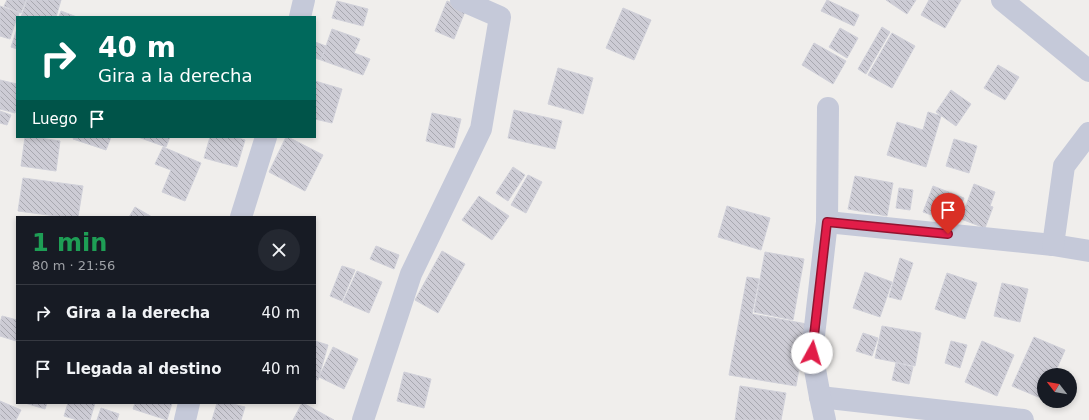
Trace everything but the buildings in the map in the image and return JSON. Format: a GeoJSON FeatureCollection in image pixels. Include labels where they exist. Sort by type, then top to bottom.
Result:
{"type":"FeatureCollection","features":[{"type":"Feature","properties":{"kind":"street"},"geometry":{"type":"LineString","coordinates":[[300,16],[304,0]]}},
{"type":"Feature","properties":{"kind":"street"},"geometry":{"type":"LineString","coordinates":[[363,420],[411,274],[481,129],[500,17],[461,0]]}},
{"type":"Feature","properties":{"kind":"street"},"geometry":{"type":"LineString","coordinates":[[1002,0],[1089,71]]}},
{"type":"Feature","properties":{"kind":"street"},"geometry":{"type":"LineString","coordinates":[[825,420],[812,353],[827,222],[828,108]]}},
{"type":"Feature","properties":{"kind":"street"},"geometry":{"type":"LineString","coordinates":[[1053,245],[1064,166],[1089,133]]}},
{"type":"Feature","properties":{"kind":"street"},"geometry":{"type":"LineString","coordinates":[[241,216],[266,138]]}},
{"type":"Feature","properties":{"kind":"street"},"geometry":{"type":"LineString","coordinates":[[827,222],[1053,245],[1089,251]]}},
{"type":"Feature","properties":{"kind":"street"},"geometry":{"type":"LineString","coordinates":[[820,397],[1022,420]]}},
{"type":"Feature","properties":{"kind":"street"},"geometry":{"type":"LineString","coordinates":[[185,420],[189,404]]}},
{"type":"Feature","properties":{"kind":"route"},"geometry":{"type":"LineString","coordinates":[[812,353],[827,222],[948,234]]}}]}
